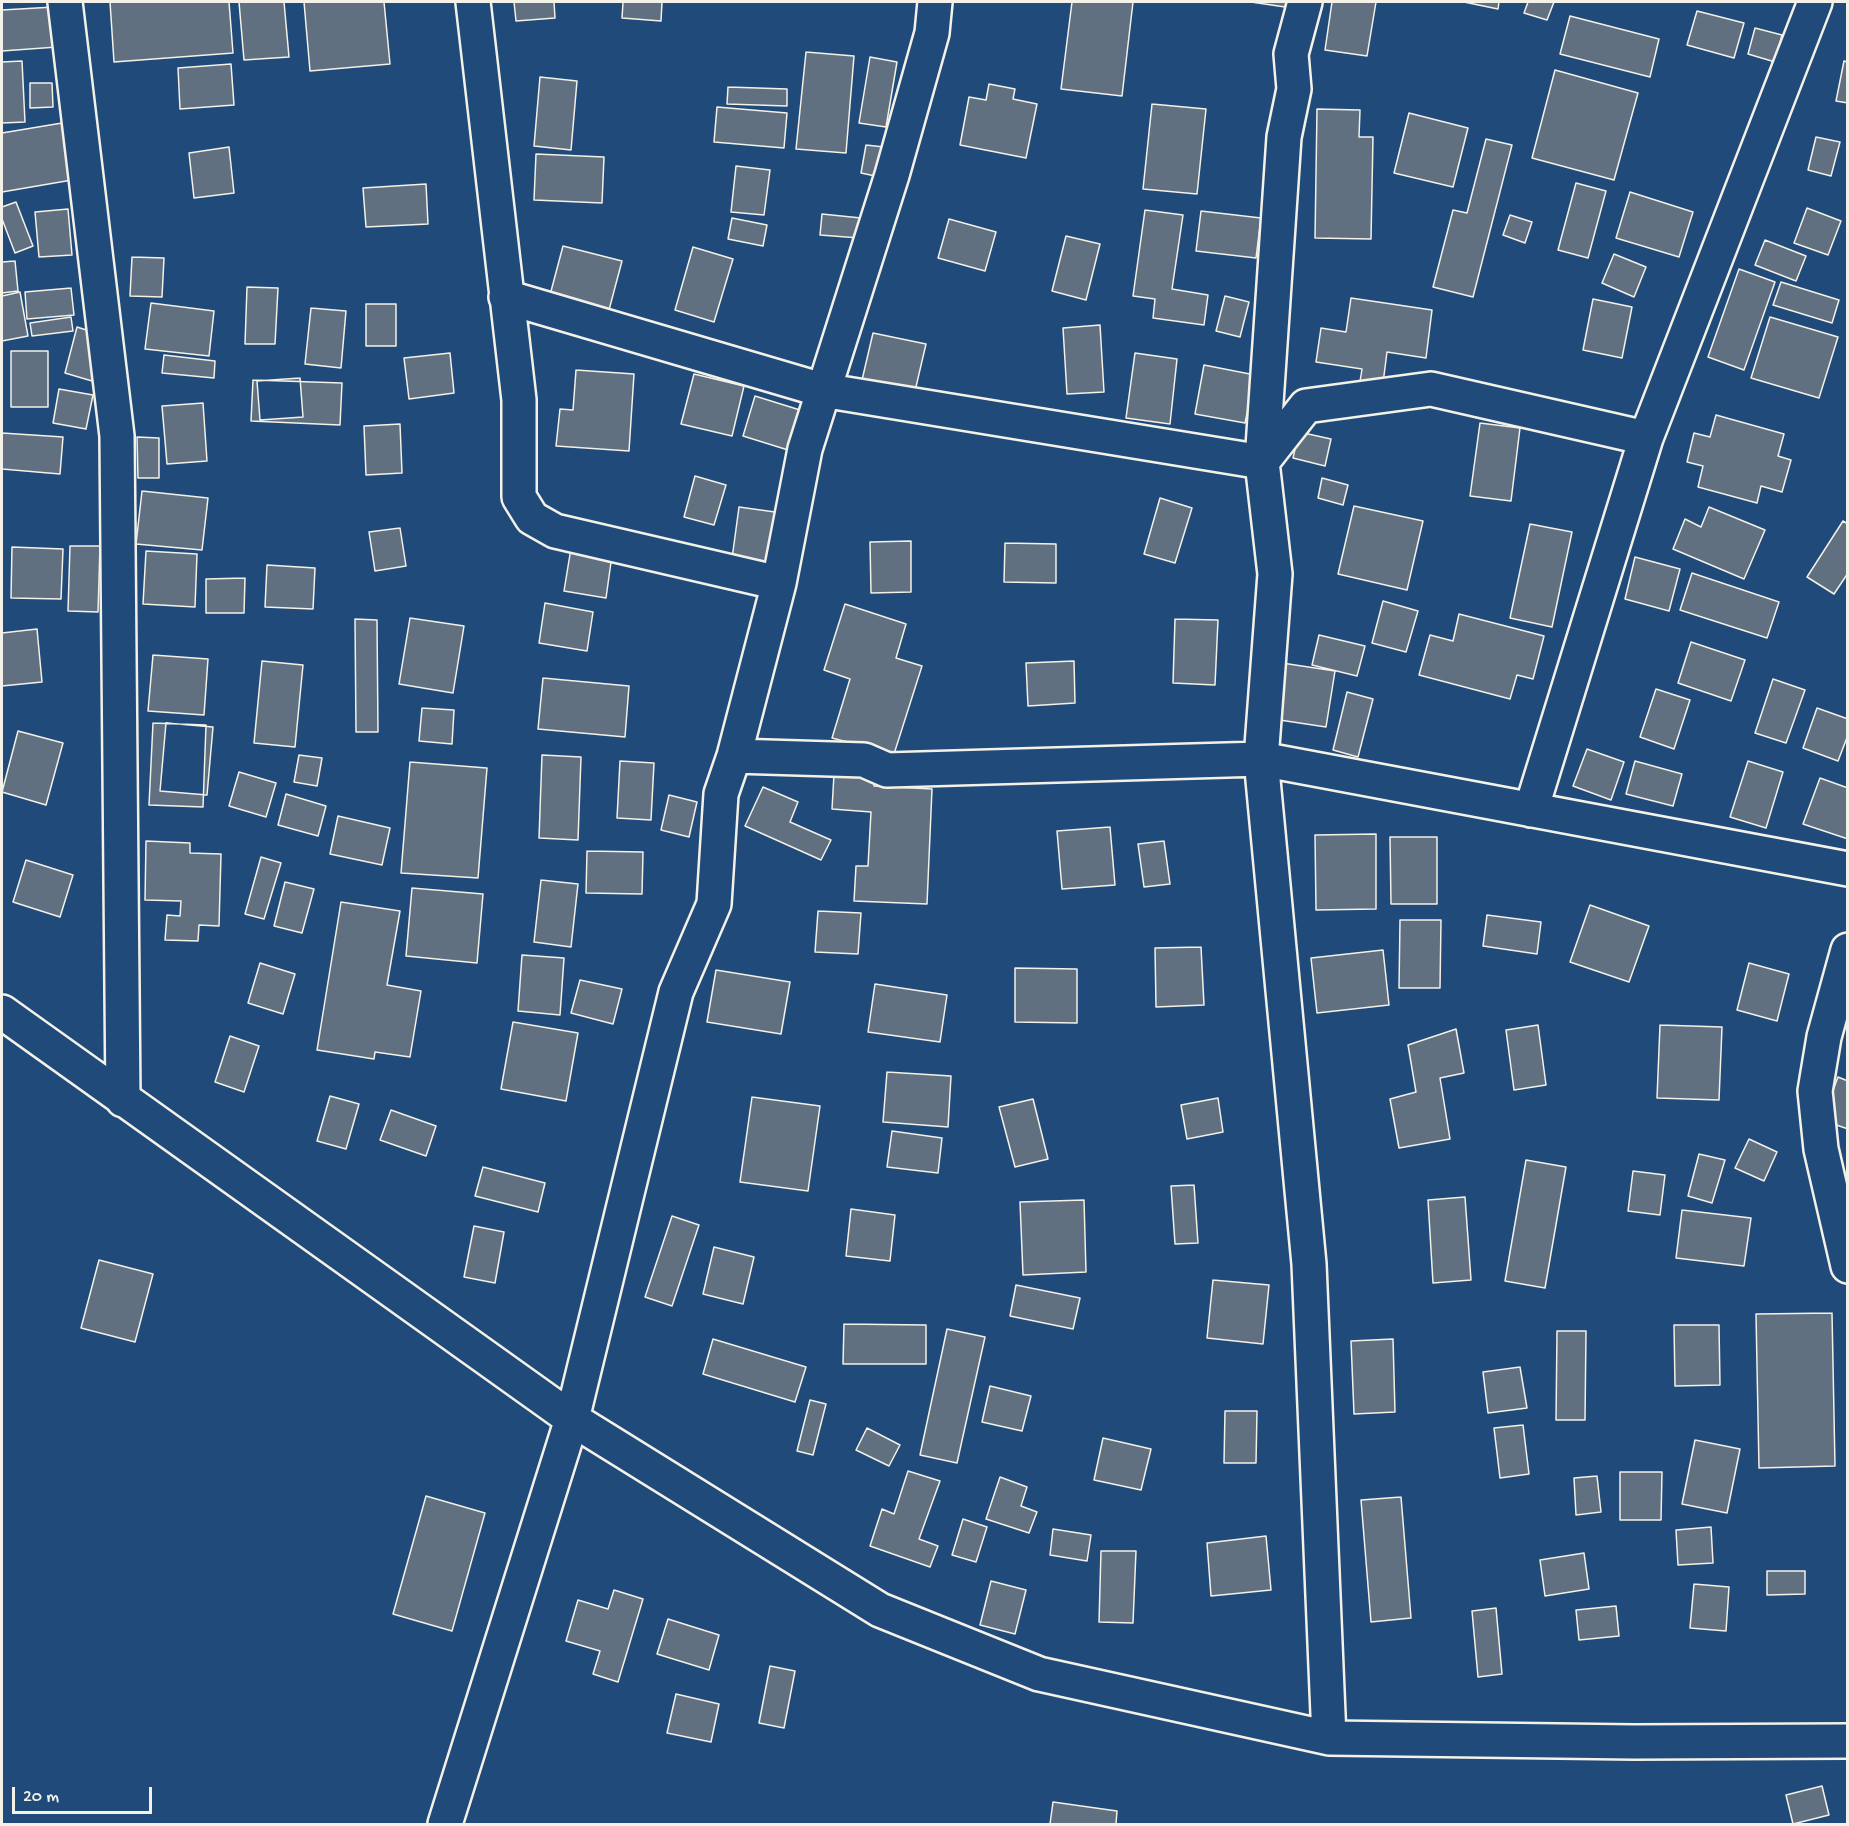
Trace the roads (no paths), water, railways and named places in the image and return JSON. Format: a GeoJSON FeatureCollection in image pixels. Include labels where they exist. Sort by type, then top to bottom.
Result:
{"type":"FeatureCollection","features":[{"type":"Feature","properties":{"kind":"street"},"geometry":{"type":"LineString","coordinates":[[64,2],[117,436],[123,1100]]}},
{"type":"Feature","properties":{"kind":"street"},"geometry":{"type":"LineString","coordinates":[[473,2],[519,400],[519,497],[532,518],[555,531],[779,583]]}},
{"type":"Feature","properties":{"kind":"street"},"geometry":{"type":"LineString","coordinates":[[445,1824],[572,1419],[676,992],[714,904],[721,794],[734,756],[779,583],[805,449],[892,175],[932,33],[934,2]]}},
{"type":"Feature","properties":{"kind":"street"},"geometry":{"type":"LineString","coordinates":[[1305,2],[1291,54],[1294,89],[1284,136],[1262,462],[1275,574],[1261,759],[1309,1264],[1329,1738]]}},
{"type":"Feature","properties":{"kind":"street"},"geometry":{"type":"LineString","coordinates":[[1531,810],[1646,438],[1815,2]]}},
{"type":"Feature","properties":{"kind":"street"},"geometry":{"type":"LineString","coordinates":[[506,297],[822,390],[1262,462]]}},
{"type":"Feature","properties":{"kind":"street"},"geometry":{"type":"LineString","coordinates":[[1262,462],[1306,406],[1431,389],[1646,438]]}},
{"type":"Feature","properties":{"kind":"street"},"geometry":{"type":"LineString","coordinates":[[734,756],[864,760],[887,770],[1261,759],[1848,869]]}},
{"type":"Feature","properties":{"kind":"street"},"geometry":{"type":"LineString","coordinates":[[1848,950],[1824,1037],[1815,1091],[1821,1149],[1848,1266]]}},
{"type":"Feature","properties":{"kind":"street"},"geometry":{"type":"LineString","coordinates":[[2,1012],[572,1419],[880,1610],[1039,1674],[1329,1738],[1634,1742],[1848,1741]]}}]}
